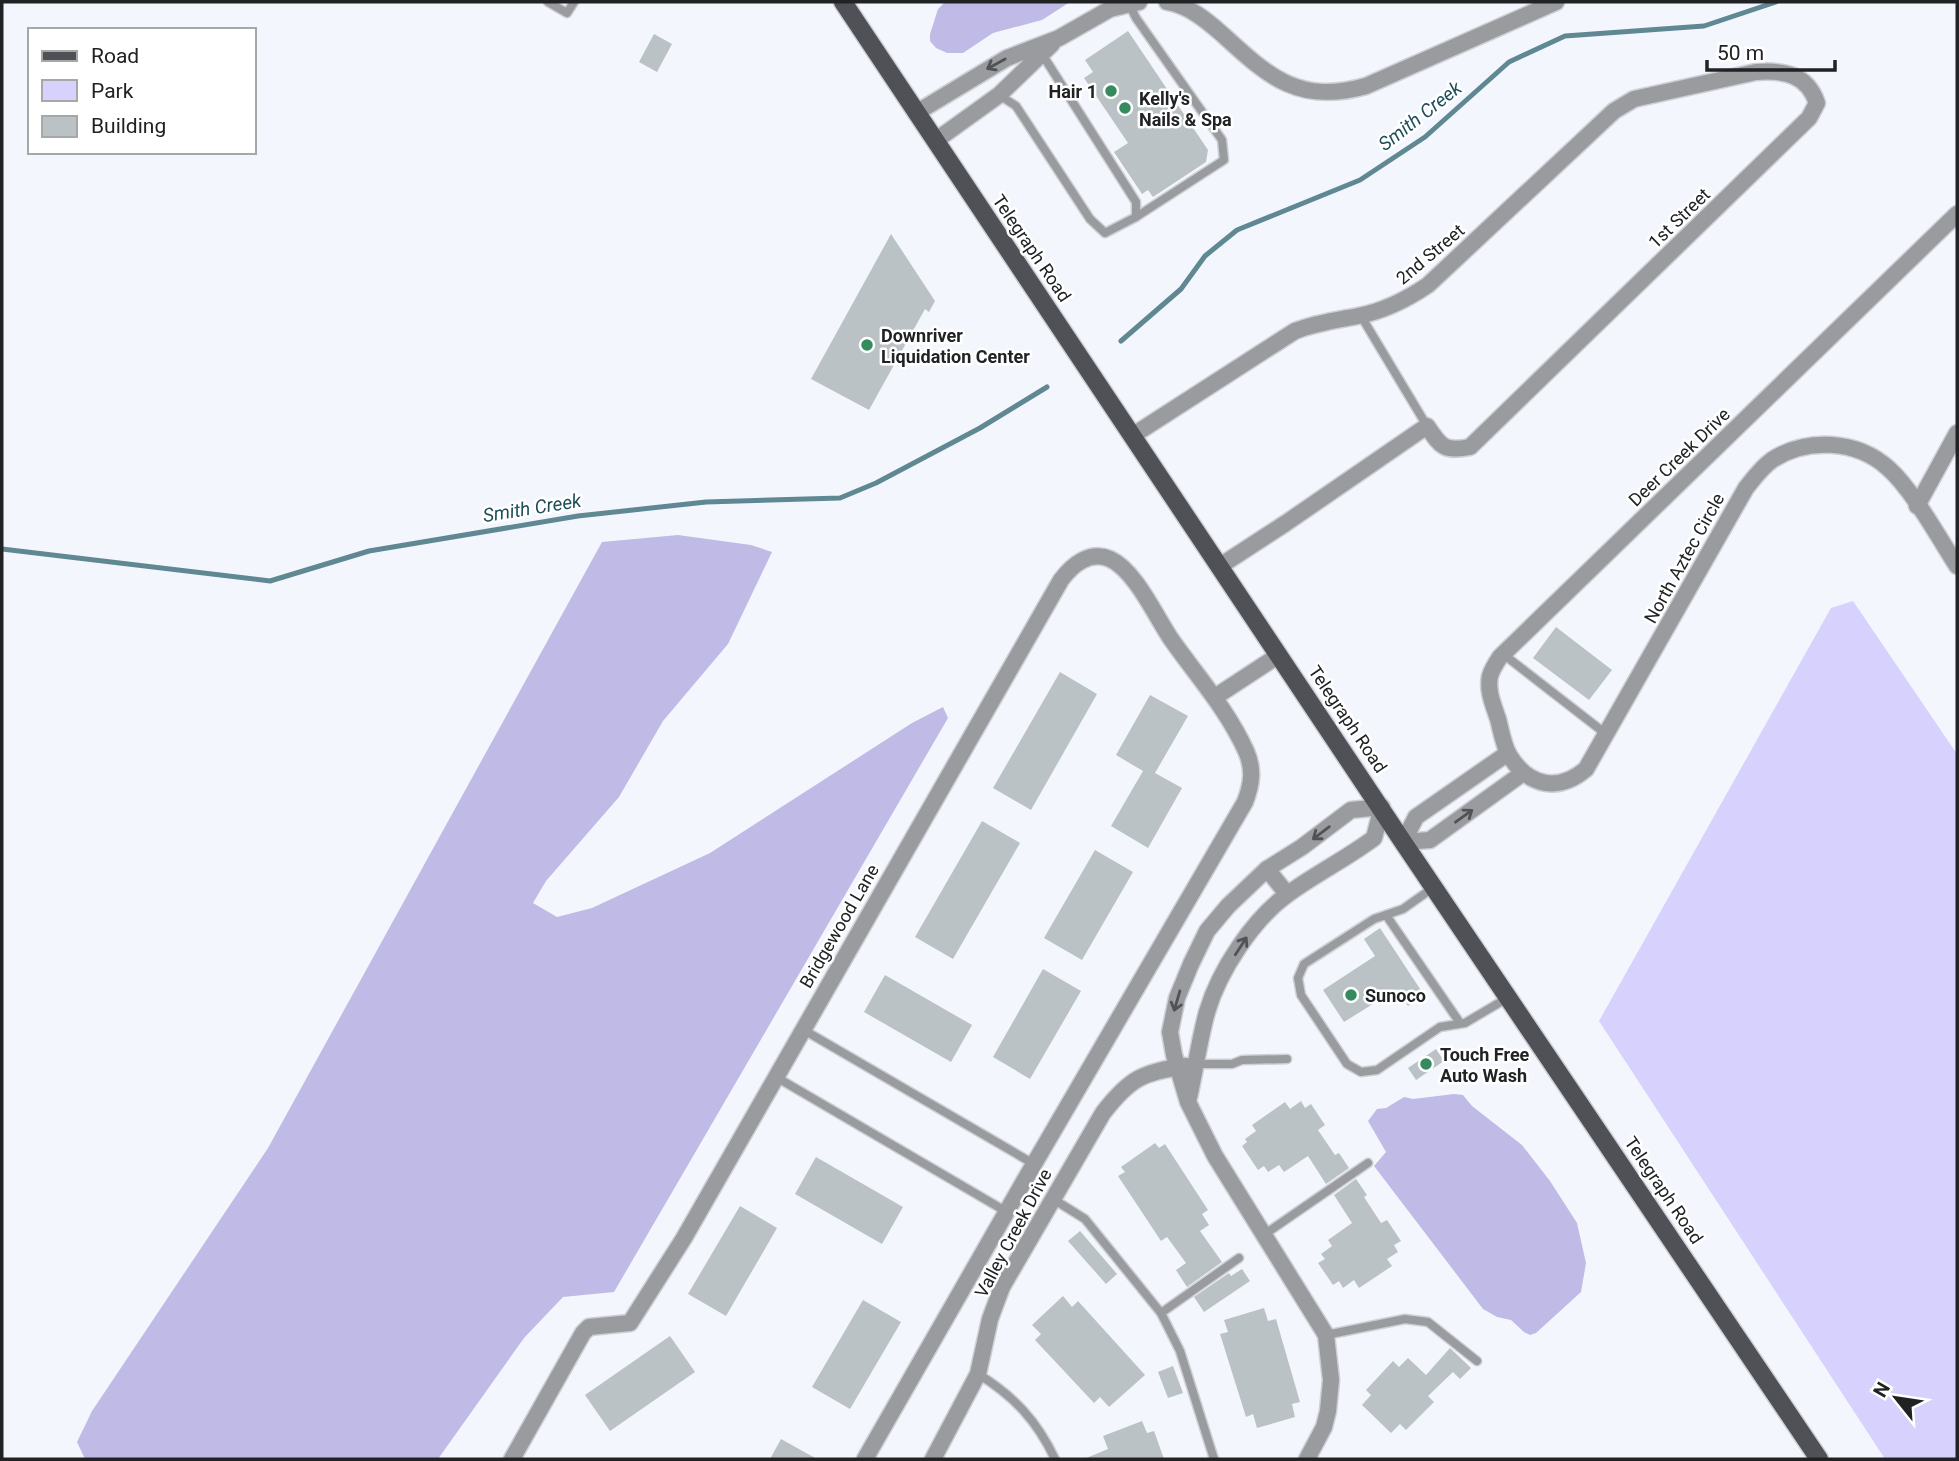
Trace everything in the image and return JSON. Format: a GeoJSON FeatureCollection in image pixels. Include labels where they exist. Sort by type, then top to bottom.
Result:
{"type":"FeatureCollection","features":[{"type":"Feature","properties":{"kind":"main road","name":"Telegraph Road"},"geometry":{"type":"LineString","coordinates":[[843,2],[1403,842],[1819,1459]]}},
{"type":"Feature","properties":{"kind":"street"},"geometry":{"type":"LineString","coordinates":[[1167,2],[1186,7],[1199,15],[1277,79],[1304,89],[1334,93],[1366,86],[1556,2]]}},
{"type":"Feature","properties":{"kind":"street"},"geometry":{"type":"LineString","coordinates":[[916,113],[1007,58],[1059,38],[1110,9],[1134,3]]}},
{"type":"Feature","properties":{"kind":"street"},"geometry":{"type":"LineString","coordinates":[[935,141],[999,95],[1059,38]]}},
{"type":"Feature","properties":{"kind":"street","name":"1st Street"},"geometry":{"type":"LineString","coordinates":[[1427,426],[1440,444],[1453,451],[1470,447],[1809,118],[1817,103],[1813,90],[1800,77],[1774,71],[1756,72],[1651,96]]}},
{"type":"Feature","properties":{"kind":"street","name":"2nd Street"},"geometry":{"type":"LineString","coordinates":[[1132,436],[1295,331],[1361,316],[1399,303],[1427,285],[1614,111],[1634,99],[1651,96]]}},
{"type":"Feature","properties":{"kind":"street","name":"Deer Creek Drive"},"geometry":{"type":"LineString","coordinates":[[1523,773],[1508,753],[1490,696],[1489,686],[1494,666],[1503,654],[1957,214]]}},
{"type":"Feature","properties":{"kind":"street"},"geometry":{"type":"LineString","coordinates":[[1220,566],[1427,426]]}},
{"type":"Feature","properties":{"kind":"street"},"geometry":{"type":"LineString","coordinates":[[1917,506],[1957,433]]}},
{"type":"Feature","properties":{"kind":"street","name":"North Aztec Circle"},"geometry":{"type":"LineString","coordinates":[[1523,773],[1549,783],[1569,781],[1587,769],[1746,488],[1758,472],[1773,460],[1793,450],[1834,444],[1856,449],[1888,468],[1957,566]]}},
{"type":"Feature","properties":{"kind":"street","name":"Bridgewood Lane"},"geometry":{"type":"LineString","coordinates":[[512,1459],[583,1333],[589,1327],[630,1323],[684,1238],[802,1029],[1069,570],[1085,559],[1107,557],[1118,563],[1131,578],[1171,639],[1215,697],[1245,750],[1252,779],[1245,802],[864,1459]]}},
{"type":"Feature","properties":{"kind":"street"},"geometry":{"type":"LineString","coordinates":[[1215,697],[1279,655]]}},
{"type":"Feature","properties":{"kind":"street"},"geometry":{"type":"LineString","coordinates":[[1403,842],[1416,817],[1508,753]]}},
{"type":"Feature","properties":{"kind":"street"},"geometry":{"type":"LineString","coordinates":[[1403,842],[1430,840],[1523,773]]}},
{"type":"Feature","properties":{"kind":"street"},"geometry":{"type":"LineString","coordinates":[[1188,1102],[1207,1013],[1231,962],[1251,931],[1287,894],[1374,838],[1382,807],[1351,810],[1302,847],[1267,869],[1235,898],[1207,931],[1177,998],[1170,1032],[1188,1102],[1215,1156],[1326,1335],[1331,1380],[1328,1411],[1324,1427],[1307,1459]]}},
{"type":"Feature","properties":{"kind":"street"},"geometry":{"type":"LineString","coordinates":[[1267,869],[1287,894]]}},
{"type":"Feature","properties":{"kind":"street","name":"Valley Creek Drive"},"geometry":{"type":"LineString","coordinates":[[933,1459],[978,1374],[990,1320],[1002,1287],[1115,1097],[1136,1079],[1157,1070],[1197,1065]]}},
{"type":"Feature","properties":{"kind":"lane"},"geometry":{"type":"LineString","coordinates":[[548,2],[567,13],[574,2]]}},
{"type":"Feature","properties":{"kind":"lane"},"geometry":{"type":"LineString","coordinates":[[999,95],[1016,106],[1090,219],[1105,233],[1224,160],[1222,140],[1136,18],[1134,3]]}},
{"type":"Feature","properties":{"kind":"lane"},"geometry":{"type":"LineString","coordinates":[[1042,54],[1136,202],[1136,216]]}},
{"type":"Feature","properties":{"kind":"lane","name":"1st Street"},"geometry":{"type":"LineString","coordinates":[[1361,316],[1427,426]]}},
{"type":"Feature","properties":{"kind":"lane"},"geometry":{"type":"LineString","coordinates":[[1503,654],[1606,734]]}},
{"type":"Feature","properties":{"kind":"lane"},"geometry":{"type":"LineString","coordinates":[[1434,887],[1403,909],[1374,919],[1304,964],[1298,978],[1301,995],[1347,1064],[1361,1072],[1377,1070],[1440,1027],[1460,1023],[1508,997]]}},
{"type":"Feature","properties":{"kind":"lane"},"geometry":{"type":"LineString","coordinates":[[1386,915],[1460,1023]]}},
{"type":"Feature","properties":{"kind":"lane"},"geometry":{"type":"LineString","coordinates":[[802,1029],[1034,1164]]}},
{"type":"Feature","properties":{"kind":"lane"},"geometry":{"type":"LineString","coordinates":[[1197,1065],[1287,1059]]}},
{"type":"Feature","properties":{"kind":"lane"},"geometry":{"type":"LineString","coordinates":[[776,1077],[1007,1212]]}},
{"type":"Feature","properties":{"kind":"lane"},"geometry":{"type":"LineString","coordinates":[[1265,1234],[1368,1163]]}},
{"type":"Feature","properties":{"kind":"lane"},"geometry":{"type":"LineString","coordinates":[[1053,1199],[1085,1219],[1161,1313],[1181,1352],[1214,1459]]}},
{"type":"Feature","properties":{"kind":"lane"},"geometry":{"type":"LineString","coordinates":[[1161,1313],[1239,1258]]}},
{"type":"Feature","properties":{"kind":"lane"},"geometry":{"type":"LineString","coordinates":[[1326,1335],[1405,1319],[1428,1322],[1477,1361]]}},
{"type":"Feature","properties":{"kind":"lane"},"geometry":{"type":"LineString","coordinates":[[978,1374],[1006,1391],[1017,1402],[1046,1440],[1055,1459]]}},
{"type":"Feature","properties":{"kind":"green space"},"geometry":{"type":"Polygon","coordinates":[[[1853,601],[1957,754],[1957,1459],[1885,1459],[1599,1021],[1831,608],[1853,601]]]}},
{"type":"Feature","properties":{"kind":"shaded area"},"geometry":{"type":"Polygon","coordinates":[[[945,2],[1070,2],[1042,20],[993,33],[963,53],[947,53],[936,48],[930,41],[938,9],[945,2]]]}},
{"type":"Feature","properties":{"kind":"shaded area"},"geometry":{"type":"Polygon","coordinates":[[[678,535],[751,545],[772,552],[728,644],[663,721],[619,797],[546,881],[533,903],[557,917],[592,908],[710,853],[912,723],[943,707],[948,718],[614,1292],[563,1297],[524,1338],[438,1459],[85,1459],[77,1442],[92,1411],[268,1148],[602,542],[678,535]]]}},
{"type":"Feature","properties":{"kind":"shaded area"},"geometry":{"type":"Polygon","coordinates":[[[1463,1095],[1472,1106],[1522,1145],[1550,1181],[1577,1223],[1586,1263],[1581,1292],[1536,1333],[1530,1335],[1511,1320],[1497,1317],[1483,1309],[1374,1166],[1386,1152],[1368,1121],[1377,1109],[1386,1108],[1404,1097],[1413,1099],[1463,1095]]]}},
{"type":"Feature","properties":{"kind":"building"},"geometry":{"type":"Polygon","coordinates":[[[1128,31],[1208,150],[1206,162],[1153,197],[1148,190],[1142,194],[1114,152],[1128,143],[1084,78],[1093,72],[1085,60],[1128,31]]]}},
{"type":"Feature","properties":{"kind":"building"},"geometry":{"type":"Polygon","coordinates":[[[654,34],[672,44],[657,72],[639,62],[654,34]]]}},
{"type":"Feature","properties":{"kind":"building","name":"Downriver Liquidation Center"},"geometry":{"type":"Polygon","coordinates":[[[891,234],[935,301],[929,312],[925,309],[869,410],[811,379],[891,234]]]}},
{"type":"Feature","properties":{"kind":"building"},"geometry":{"type":"Polygon","coordinates":[[[1556,627],[1612,670],[1589,700],[1533,658],[1556,627]]]}},
{"type":"Feature","properties":{"kind":"building"},"geometry":{"type":"Polygon","coordinates":[[[1060,672],[1097,694],[1031,810],[993,788],[1060,672]]]}},
{"type":"Feature","properties":{"kind":"building"},"geometry":{"type":"Polygon","coordinates":[[[1150,695],[1188,716],[1155,773],[1182,788],[1148,848],[1111,826],[1143,771],[1116,755],[1150,695]]]}},
{"type":"Feature","properties":{"kind":"building"},"geometry":{"type":"Polygon","coordinates":[[[982,821],[1020,843],[953,959],[915,937],[982,821]]]}},
{"type":"Feature","properties":{"kind":"building"},"geometry":{"type":"Polygon","coordinates":[[[1095,850],[1133,872],[1082,960],[1044,938],[1095,850]]]}},
{"type":"Feature","properties":{"kind":"building"},"geometry":{"type":"Polygon","coordinates":[[[1380,928],[1424,995],[1408,1006],[1397,989],[1344,1022],[1323,990],[1375,956],[1364,939],[1380,928]]]}},
{"type":"Feature","properties":{"kind":"building"},"geometry":{"type":"Polygon","coordinates":[[[1043,969],[1081,991],[1030,1079],[993,1057],[1043,969]]]}},
{"type":"Feature","properties":{"kind":"building"},"geometry":{"type":"Polygon","coordinates":[[[885,975],[972,1025],[951,1062],[864,1012],[885,975]]]}},
{"type":"Feature","properties":{"kind":"building","name":"Touch Free Auto Wash"},"geometry":{"type":"Polygon","coordinates":[[[1436,1049],[1444,1061],[1416,1080],[1408,1068],[1436,1049]]]}},
{"type":"Feature","properties":{"kind":"building"},"geometry":{"type":"Polygon","coordinates":[[[1301,1101],[1305,1108],[1311,1104],[1325,1125],[1318,1130],[1335,1155],[1339,1153],[1349,1168],[1326,1184],[1308,1156],[1284,1172],[1279,1165],[1268,1172],[1264,1166],[1258,1170],[1242,1146],[1247,1142],[1245,1139],[1256,1131],[1252,1125],[1285,1102],[1290,1109],[1301,1101]]]}},
{"type":"Feature","properties":{"kind":"building"},"geometry":{"type":"Polygon","coordinates":[[[1155,1143],[1159,1148],[1165,1144],[1208,1210],[1202,1214],[1209,1225],[1200,1231],[1222,1262],[1187,1287],[1176,1270],[1186,1263],[1167,1237],[1161,1241],[1118,1176],[1125,1172],[1121,1167],[1155,1143]]]}},
{"type":"Feature","properties":{"kind":"building"},"geometry":{"type":"Polygon","coordinates":[[[816,1157],[903,1207],[882,1244],[795,1194],[816,1157]]]}},
{"type":"Feature","properties":{"kind":"building"},"geometry":{"type":"Polygon","coordinates":[[[1356,1179],[1381,1223],[1387,1220],[1401,1241],[1394,1245],[1398,1252],[1387,1259],[1392,1266],[1359,1288],[1354,1280],[1343,1288],[1339,1281],[1333,1285],[1318,1263],[1325,1259],[1321,1254],[1332,1246],[1328,1240],[1352,1223],[1334,1195],[1356,1179]]]}},
{"type":"Feature","properties":{"kind":"building"},"geometry":{"type":"Polygon","coordinates":[[[740,1206],[777,1228],[726,1316],[688,1294],[740,1206]]]}},
{"type":"Feature","properties":{"kind":"building"},"geometry":{"type":"Polygon","coordinates":[[[1080,1231],[1117,1274],[1106,1284],[1068,1241],[1080,1231]]]}},
{"type":"Feature","properties":{"kind":"building"},"geometry":{"type":"Polygon","coordinates":[[[1242,1269],[1250,1281],[1204,1312],[1194,1297],[1229,1273],[1231,1276],[1242,1269]]]}},
{"type":"Feature","properties":{"kind":"building"},"geometry":{"type":"Polygon","coordinates":[[[1063,1296],[1072,1307],[1078,1301],[1145,1375],[1109,1407],[1100,1397],[1094,1403],[1035,1340],[1041,1334],[1032,1325],[1063,1296]]]}},
{"type":"Feature","properties":{"kind":"building"},"geometry":{"type":"Polygon","coordinates":[[[863,1300],[901,1322],[850,1409],[812,1387],[863,1300]]]}},
{"type":"Feature","properties":{"kind":"building"},"geometry":{"type":"Polygon","coordinates":[[[1264,1308],[1268,1321],[1276,1319],[1300,1402],[1292,1404],[1295,1417],[1257,1428],[1253,1414],[1246,1417],[1220,1334],[1228,1332],[1224,1320],[1264,1308]]]}},
{"type":"Feature","properties":{"kind":"building"},"geometry":{"type":"Polygon","coordinates":[[[670,1336],[695,1372],[610,1431],[585,1395],[670,1336]]]}},
{"type":"Feature","properties":{"kind":"building"},"geometry":{"type":"Polygon","coordinates":[[[1450,1348],[1471,1368],[1460,1379],[1453,1372],[1428,1396],[1434,1402],[1406,1430],[1400,1424],[1391,1433],[1362,1405],[1371,1395],[1366,1390],[1393,1361],[1399,1367],[1408,1358],[1426,1375],[1450,1348]]]}},
{"type":"Feature","properties":{"kind":"building"},"geometry":{"type":"Polygon","coordinates":[[[1173,1366],[1183,1393],[1168,1398],[1158,1372],[1173,1366]]]}},
{"type":"Feature","properties":{"kind":"building"},"geometry":{"type":"Polygon","coordinates":[[[1142,1421],[1147,1433],[1154,1431],[1164,1459],[1084,1459],[1108,1449],[1103,1436],[1142,1421]]]}},
{"type":"Feature","properties":{"kind":"building"},"geometry":{"type":"Polygon","coordinates":[[[781,1439],[817,1459],[770,1459],[781,1439]]]}},
{"type":"Feature","properties":{"kind":"waterway","name":"Smith Creek"},"geometry":{"type":"LineString","coordinates":[[1121,341],[1181,289],[1205,256],[1237,230],[1360,180],[1425,137],[1509,62],[1565,36],[1704,26],[1776,2]]}},
{"type":"Feature","properties":{"kind":"waterway","name":"Smith Creek"},"geometry":{"type":"LineString","coordinates":[[2,549],[270,581],[369,551],[578,516],[706,502],[840,498],[876,483],[980,428],[1047,387]]}},
{"type":"Feature","properties":{"kind":"place","name":"Hair 1"},"geometry":{"type":"Point","coordinates":[1111,91]}},
{"type":"Feature","properties":{"kind":"place","name":"Kelly's Nails & Spa"},"geometry":{"type":"Point","coordinates":[1125,108]}},
{"type":"Feature","properties":{"kind":"place","name":"Downriver Liquidation Center"},"geometry":{"type":"Point","coordinates":[867,345]}},
{"type":"Feature","properties":{"kind":"place","name":"Sunoco"},"geometry":{"type":"Point","coordinates":[1351,995]}},
{"type":"Feature","properties":{"kind":"place","name":"Touch Free Auto Wash"},"geometry":{"type":"Point","coordinates":[1426,1064]}}]}
